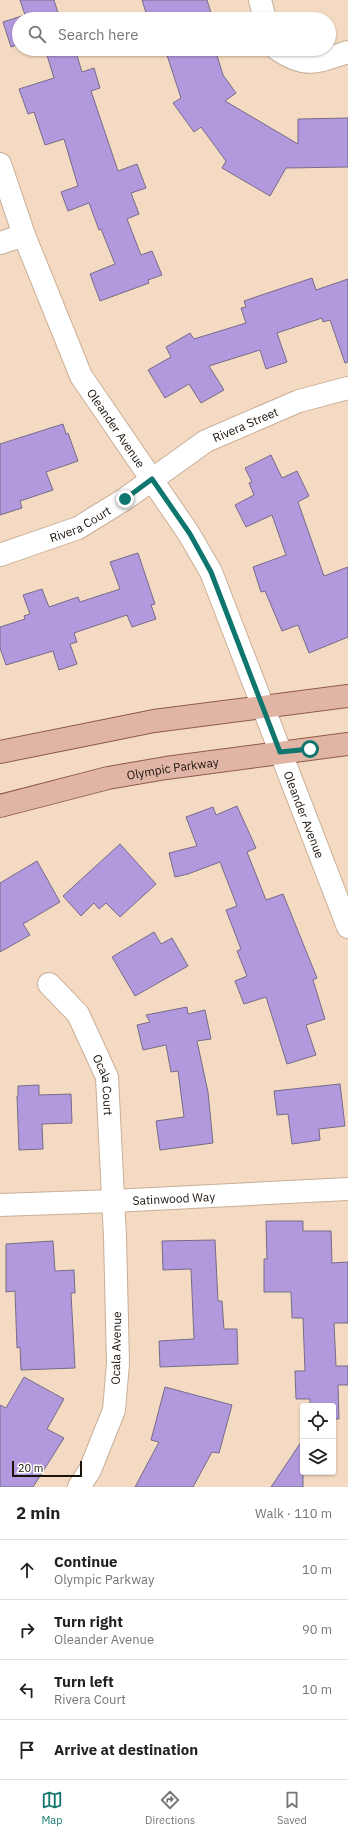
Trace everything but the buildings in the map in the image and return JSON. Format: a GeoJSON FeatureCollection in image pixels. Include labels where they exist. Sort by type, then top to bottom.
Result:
{"type":"FeatureCollection","features":[{"type":"Feature","properties":{"kind":"main road"},"geometry":{"type":"LineString","coordinates":[[0,752],[154,721],[348,696]]}},
{"type":"Feature","properties":{"kind":"main road","name":"Olympic Parkway"},"geometry":{"type":"LineString","coordinates":[[0,806],[108,778],[166,768],[348,744]]}},
{"type":"Feature","properties":{"kind":"street"},"geometry":{"type":"LineString","coordinates":[[260,0],[263,12]]}},
{"type":"Feature","properties":{"kind":"street"},"geometry":{"type":"LineString","coordinates":[[288,56],[292,59],[310,63],[348,52]]}},
{"type":"Feature","properties":{"kind":"street","name":"Oleander Avenue"},"geometry":{"type":"LineString","coordinates":[[0,164],[24,235],[81,376],[190,534],[211,572],[348,927]]}},
{"type":"Feature","properties":{"kind":"street"},"geometry":{"type":"LineString","coordinates":[[0,243],[24,235]]}},
{"type":"Feature","properties":{"kind":"street","name":"Rivera Street"},"geometry":{"type":"LineString","coordinates":[[152,479],[206,441],[299,401],[348,388]]}},
{"type":"Feature","properties":{"kind":"street","name":"Rivera Court"},"geometry":{"type":"LineString","coordinates":[[0,555],[78,528],[125,499],[152,479]]}},
{"type":"Feature","properties":{"kind":"street","name":"Ocala Court"},"geometry":{"type":"LineString","coordinates":[[49,984],[78,1014],[107,1077],[113,1201]]}},
{"type":"Feature","properties":{"kind":"street","name":"Satinwood Way"},"geometry":{"type":"LineString","coordinates":[[0,1205],[348,1189]]}},
{"type":"Feature","properties":{"kind":"street","name":"Ocala Avenue"},"geometry":{"type":"LineString","coordinates":[[79,1487],[90,1470],[114,1410],[118,1363],[113,1201]]}},
{"type":"Feature","properties":{"kind":"route"},"geometry":{"type":"LineString","coordinates":[[125,499],[152,479],[190,534],[211,572],[280,752],[310,749]]}}]}
